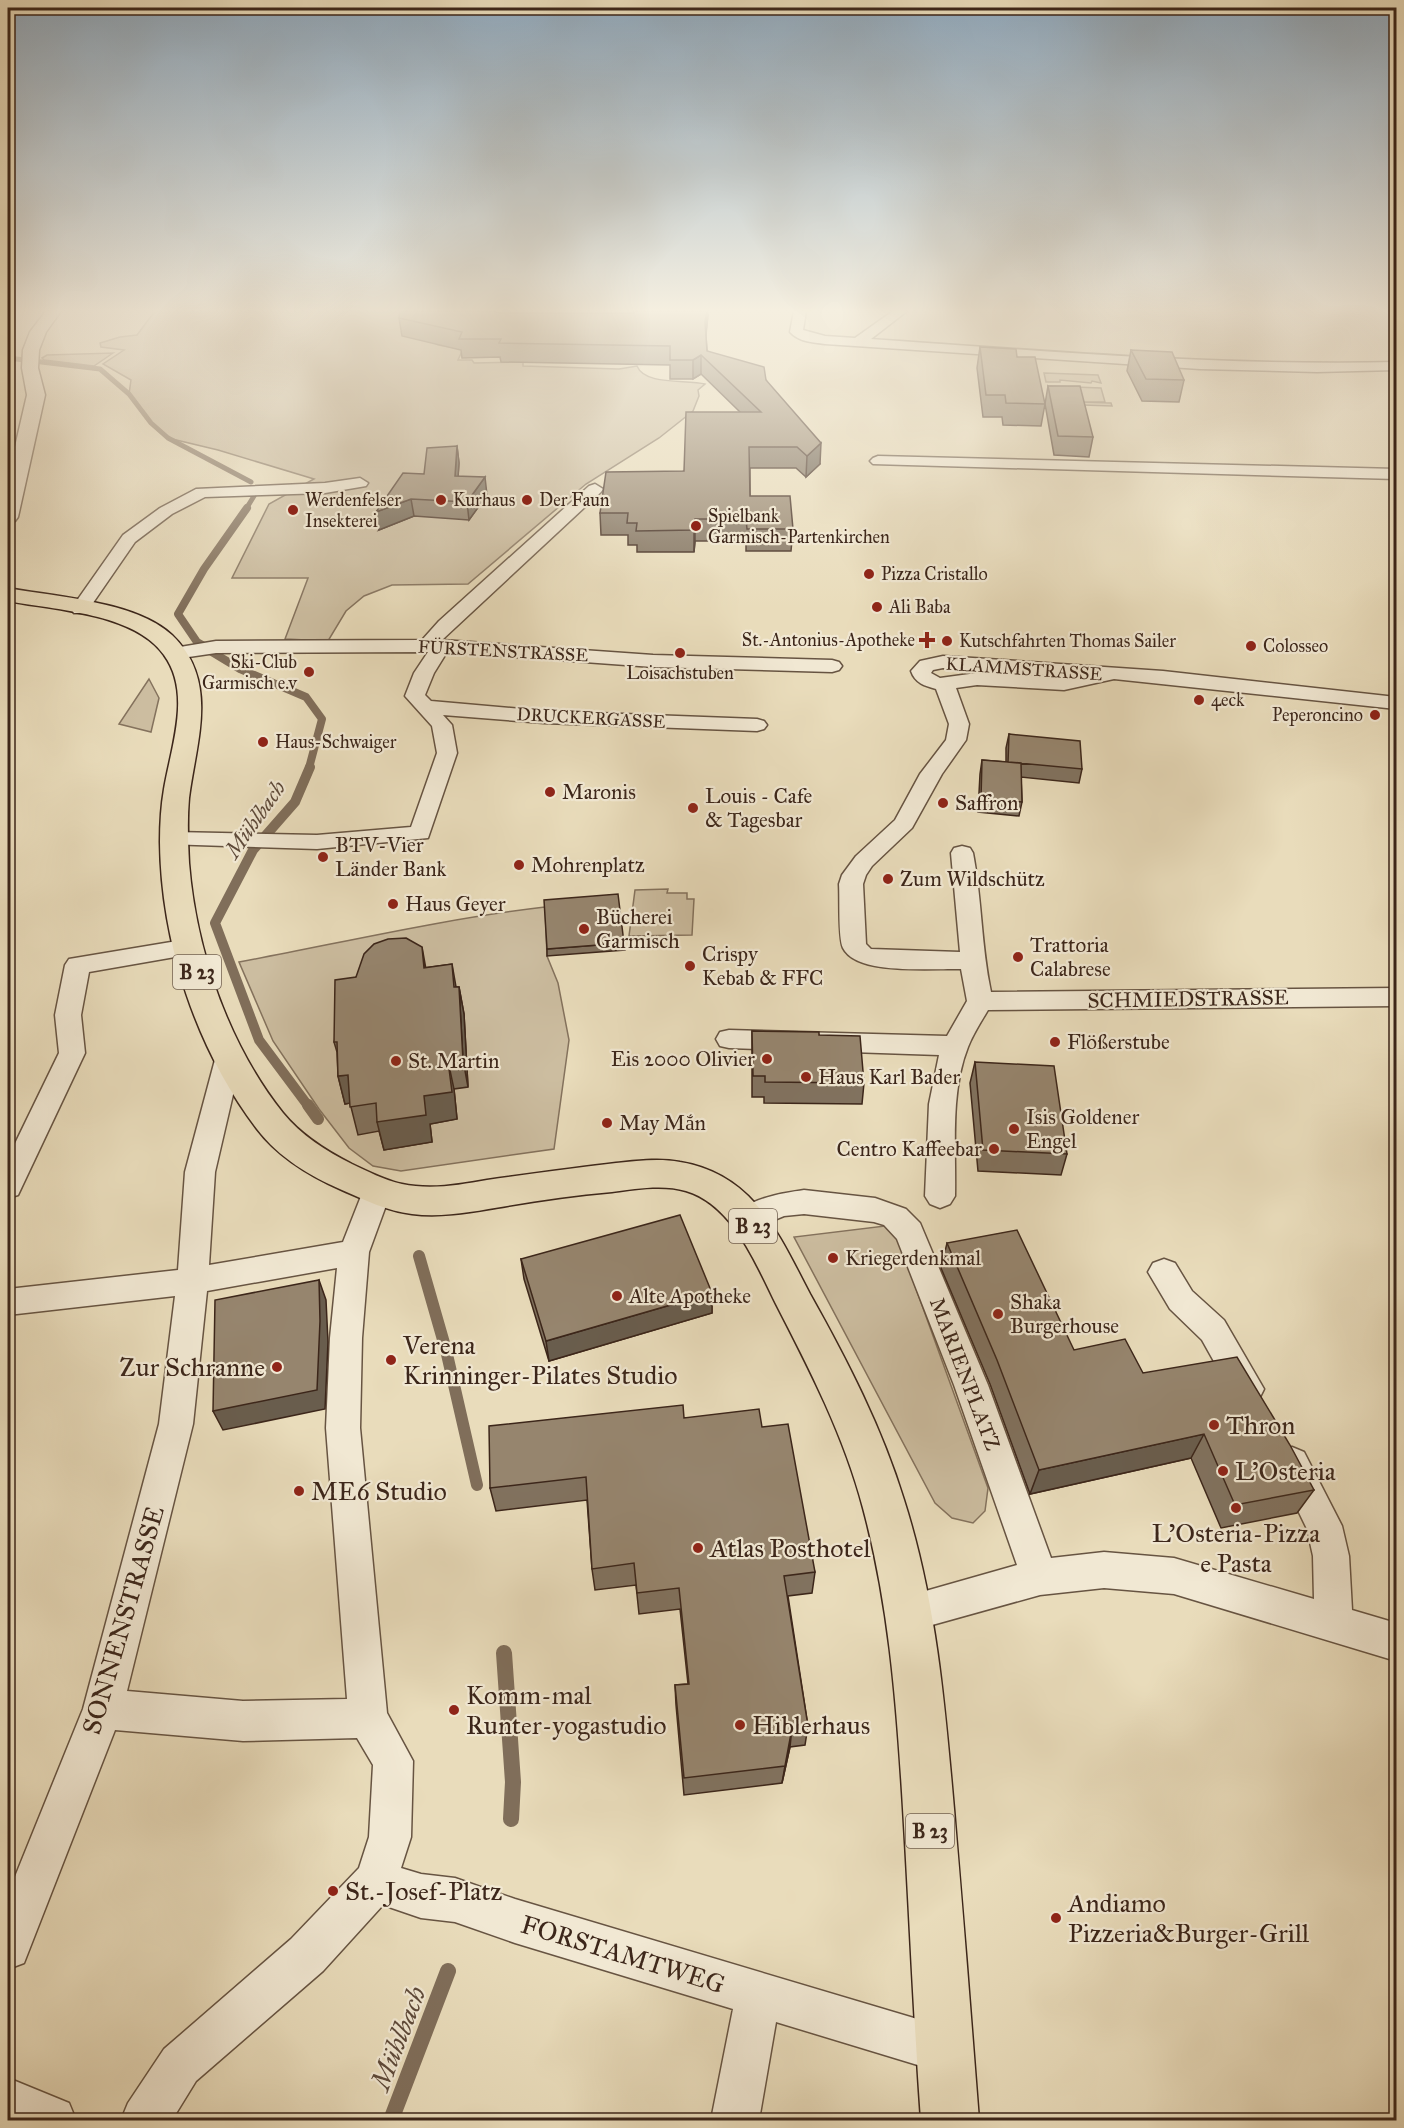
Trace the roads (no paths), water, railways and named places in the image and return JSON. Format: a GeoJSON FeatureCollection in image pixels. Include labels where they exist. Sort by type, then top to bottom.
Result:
{"type":"FeatureCollection","features":[{"type":"Feature","properties":{"kind":"main road","name":"B 23"},"geometry":{"type":"LineString","coordinates":[[8,595],[116,616],[136,623],[160,636],[175,653],[188,674],[189,720],[176,798],[174,839],[177,886],[184,932],[201,986],[229,1056],[270,1120],[294,1146],[327,1168],[392,1194],[451,1200],[572,1181],[640,1175],[684,1176],[703,1182],[719,1191],[748,1219],[795,1302],[860,1432],[889,1523],[907,1613],[920,1701],[950,2121]]}},
{"type":"Feature","properties":{"kind":"main road"},"geometry":{"type":"LineString","coordinates":[[8,612],[114,632],[147,641],[175,653]]}},
{"type":"Feature","properties":{"kind":"street"},"geometry":{"type":"LineString","coordinates":[[8,517],[32,410]]}},
{"type":"Feature","properties":{"kind":"street"},"geometry":{"type":"LineString","coordinates":[[878,461],[1396,474]]}},
{"type":"Feature","properties":{"kind":"street"},"geometry":{"type":"LineString","coordinates":[[80,609],[129,539],[157,518],[202,492],[325,488],[360,483]]}},
{"type":"Feature","properties":{"kind":"street"},"geometry":{"type":"LineString","coordinates":[[174,839],[317,842],[420,833],[447,753],[442,725],[416,696],[434,647],[446,625],[595,489]]}},
{"type":"Feature","properties":{"kind":"street","name":"FÜRSTENSTRASSE"},"geometry":{"type":"LineString","coordinates":[[175,653],[216,647],[434,647],[653,661],[832,666]]}},
{"type":"Feature","properties":{"kind":"street","name":"KLAMMSTRASSE"},"geometry":{"type":"LineString","coordinates":[[1112,674],[1064,684],[976,679],[946,684],[924,678],[921,671],[923,668],[943,662],[1112,674],[1221,682],[1396,702]]}},
{"type":"Feature","properties":{"kind":"street"},"geometry":{"type":"LineString","coordinates":[[946,684],[945,690],[958,717],[960,728],[956,741],[931,774],[916,804],[899,829],[863,862],[853,875],[851,884],[854,946],[863,955],[879,959],[972,961]]}},
{"type":"Feature","properties":{"kind":"street","name":"DRUCKERGASSE"},"geometry":{"type":"LineString","coordinates":[[426,707],[622,721],[757,725]]}},
{"type":"Feature","properties":{"kind":"street"},"geometry":{"type":"LineString","coordinates":[[940,1196],[942,1104],[948,1068],[956,1046],[980,1001],[972,961],[974,945],[967,908],[967,877],[962,853]]}},
{"type":"Feature","properties":{"kind":"street"},"geometry":{"type":"LineString","coordinates":[[8,1187],[72,1053],[68,1015],[78,966],[189,947]]}},
{"type":"Feature","properties":{"kind":"street","name":"SCHMIEDSTRASSE"},"geometry":{"type":"LineString","coordinates":[[980,1001],[1396,997]]}},
{"type":"Feature","properties":{"kind":"street"},"geometry":{"type":"LineString","coordinates":[[729,1039],[956,1046]]}},
{"type":"Feature","properties":{"kind":"street","name":"SONNENSTRASSE"},"geometry":{"type":"LineString","coordinates":[[8,1947],[103,1709],[176,1424],[193,1281],[200,1172],[229,1056]]}},
{"type":"Feature","properties":{"kind":"street"},"geometry":{"type":"LineString","coordinates":[[145,2121],[180,2066],[249,2003],[307,1955],[376,1881],[390,1837],[393,1761],[368,1718],[343,1428],[346,1338],[354,1252],[392,1194]]}},
{"type":"Feature","properties":{"kind":"street","name":"MARIENPLATZ"},"geometry":{"type":"LineString","coordinates":[[748,1219],[780,1205],[804,1202],[874,1210],[895,1217],[909,1232],[971,1385],[1040,1577]]}},
{"type":"Feature","properties":{"kind":"street"},"geometry":{"type":"LineString","coordinates":[[8,1302],[193,1281],[354,1252]]}},
{"type":"Feature","properties":{"kind":"street"},"geometry":{"type":"LineString","coordinates":[[1164,1272],[1180,1300],[1213,1330],[1300,1475],[1324,1526],[1331,1556],[1334,1624]]}},
{"type":"Feature","properties":{"kind":"street"},"geometry":{"type":"LineString","coordinates":[[907,1613],[994,1587],[1040,1577],[1104,1570],[1174,1576],[1396,1642]]}},
{"type":"Feature","properties":{"kind":"street"},"geometry":{"type":"LineString","coordinates":[[103,1709],[243,1721],[368,1718]]}},
{"type":"Feature","properties":{"kind":"street","name":"FORSTAMTWEG"},"geometry":{"type":"LineString","coordinates":[[376,1881],[421,1896],[455,1900],[515,1922],[944,2049]]}},
{"type":"Feature","properties":{"kind":"street"},"geometry":{"type":"LineString","coordinates":[[735,2121],[758,1995]]}},
{"type":"Feature","properties":{"kind":"street"},"geometry":{"type":"LineString","coordinates":[[8,2102],[52,2121]]}},
{"type":"Feature","properties":{"kind":"waterway","name":"Mühlbach"},"geometry":{"type":"LineString","coordinates":[[141,410],[151,423],[168,438],[251,482]]}},
{"type":"Feature","properties":{"kind":"waterway","name":"Mühlbach"},"geometry":{"type":"LineString","coordinates":[[246,509],[254,496]]}},
{"type":"Feature","properties":{"kind":"waterway","name":"Mühlbach"},"geometry":{"type":"LineString","coordinates":[[204,646],[197,642],[178,614],[204,569],[247,508]]}},
{"type":"Feature","properties":{"kind":"waterway","name":"Mühlbach"},"geometry":{"type":"LineString","coordinates":[[207,649],[240,669],[306,697],[322,719],[309,768]]}},
{"type":"Feature","properties":{"kind":"waterway","name":"Mühlbach"},"geometry":{"type":"LineString","coordinates":[[309,1107],[259,1040],[215,923],[253,850],[295,802],[310,767]]}},
{"type":"Feature","properties":{"kind":"waterway","name":"Mühlbach"},"geometry":{"type":"LineString","coordinates":[[308,1105],[318,1119]]}},
{"type":"Feature","properties":{"kind":"waterway","name":"Mühlbach"},"geometry":{"type":"LineString","coordinates":[[419,1256],[446,1350],[477,1485]]}},
{"type":"Feature","properties":{"kind":"waterway","name":"Mühlbach"},"geometry":{"type":"LineString","coordinates":[[504,1653],[513,1782],[511,1819]]}},
{"type":"Feature","properties":{"kind":"waterway","name":"Mühlbach"},"geometry":{"type":"LineString","coordinates":[[391,2120],[448,1971]]}},
{"type":"Feature","properties":{"kind":"place","name":"Kurhaus"},"geometry":{"type":"Point","coordinates":[441,500]}},
{"type":"Feature","properties":{"kind":"place","name":"Der Faun"},"geometry":{"type":"Point","coordinates":[527,500]}},
{"type":"Feature","properties":{"kind":"place","name":"Werdenfelser Insekterei"},"geometry":{"type":"Point","coordinates":[293,510]}},
{"type":"Feature","properties":{"kind":"place","name":"Spielbank Garmisch-Partenkirchen"},"geometry":{"type":"Point","coordinates":[696,526]}},
{"type":"Feature","properties":{"kind":"place","name":"Pizza Cristallo"},"geometry":{"type":"Point","coordinates":[869,574]}},
{"type":"Feature","properties":{"kind":"place","name":"Ali Baba"},"geometry":{"type":"Point","coordinates":[877,607]}},
{"type":"Feature","properties":{"kind":"place","name":"St.-Antonius-Apotheke"},"geometry":{"type":"Point","coordinates":[927,640]}},
{"type":"Feature","properties":{"kind":"place","name":"Kutschfahrten Thomas Sailer"},"geometry":{"type":"Point","coordinates":[947,641]}},
{"type":"Feature","properties":{"kind":"place","name":"Colosseo"},"geometry":{"type":"Point","coordinates":[1251,646]}},
{"type":"Feature","properties":{"kind":"place","name":"Loisachstuben"},"geometry":{"type":"Point","coordinates":[680,653]}},
{"type":"Feature","properties":{"kind":"place","name":"Ski-Club Garmisch e.v"},"geometry":{"type":"Point","coordinates":[309,672]}},
{"type":"Feature","properties":{"kind":"place","name":"4eck"},"geometry":{"type":"Point","coordinates":[1199,700]}},
{"type":"Feature","properties":{"kind":"place","name":"Peperoncino"},"geometry":{"type":"Point","coordinates":[1375,715]}},
{"type":"Feature","properties":{"kind":"place","name":"Haus-Schwaiger"},"geometry":{"type":"Point","coordinates":[263,742]}},
{"type":"Feature","properties":{"kind":"place","name":"Maronis"},"geometry":{"type":"Point","coordinates":[550,792]}},
{"type":"Feature","properties":{"kind":"place","name":"Saffron"},"geometry":{"type":"Point","coordinates":[943,803]}},
{"type":"Feature","properties":{"kind":"place","name":"Louis - Cafe & Tagesbar"},"geometry":{"type":"Point","coordinates":[693,808]}},
{"type":"Feature","properties":{"kind":"place","name":"BTV-Vier Länder Bank"},"geometry":{"type":"Point","coordinates":[323,857]}},
{"type":"Feature","properties":{"kind":"place","name":"Mohrenplatz"},"geometry":{"type":"Point","coordinates":[519,865]}},
{"type":"Feature","properties":{"kind":"place","name":"Zum Wildschütz"},"geometry":{"type":"Point","coordinates":[888,879]}},
{"type":"Feature","properties":{"kind":"place","name":"Haus Geyer"},"geometry":{"type":"Point","coordinates":[393,904]}},
{"type":"Feature","properties":{"kind":"place","name":"Bücherei Garmisch"},"geometry":{"type":"Point","coordinates":[584,929]}},
{"type":"Feature","properties":{"kind":"place","name":"Trattoria Calabrese"},"geometry":{"type":"Point","coordinates":[1018,957]}},
{"type":"Feature","properties":{"kind":"place","name":"Crispy Kebab & FFC"},"geometry":{"type":"Point","coordinates":[690,966]}},
{"type":"Feature","properties":{"kind":"place","name":"Flößerstube"},"geometry":{"type":"Point","coordinates":[1055,1042]}},
{"type":"Feature","properties":{"kind":"place","name":"Eis 2000 Olivier"},"geometry":{"type":"Point","coordinates":[767,1059]}},
{"type":"Feature","properties":{"kind":"place","name":"St. Martin"},"geometry":{"type":"Point","coordinates":[396,1061]}},
{"type":"Feature","properties":{"kind":"place","name":"Haus Karl Bader"},"geometry":{"type":"Point","coordinates":[806,1077]}},
{"type":"Feature","properties":{"kind":"place","name":"May Mắn"},"geometry":{"type":"Point","coordinates":[607,1123]}},
{"type":"Feature","properties":{"kind":"place","name":"Isis Goldener Engel"},"geometry":{"type":"Point","coordinates":[1014,1129]}},
{"type":"Feature","properties":{"kind":"place","name":"Centro Kaffeebar"},"geometry":{"type":"Point","coordinates":[994,1149]}},
{"type":"Feature","properties":{"kind":"place","name":"Kriegerdenkmal"},"geometry":{"type":"Point","coordinates":[833,1258]}},
{"type":"Feature","properties":{"kind":"place","name":"Alte Apotheke"},"geometry":{"type":"Point","coordinates":[617,1296]}},
{"type":"Feature","properties":{"kind":"place","name":"Shaka Burgerhouse"},"geometry":{"type":"Point","coordinates":[998,1314]}},
{"type":"Feature","properties":{"kind":"place","name":"Verena Krinninger-Pilates Studio"},"geometry":{"type":"Point","coordinates":[391,1360]}},
{"type":"Feature","properties":{"kind":"place","name":"Zur Schranne"},"geometry":{"type":"Point","coordinates":[277,1367]}},
{"type":"Feature","properties":{"kind":"place","name":"Thron"},"geometry":{"type":"Point","coordinates":[1214,1425]}},
{"type":"Feature","properties":{"kind":"place","name":"L'Osteria"},"geometry":{"type":"Point","coordinates":[1223,1471]}},
{"type":"Feature","properties":{"kind":"place","name":"ME6 Studio"},"geometry":{"type":"Point","coordinates":[299,1491]}},
{"type":"Feature","properties":{"kind":"place","name":"L'Osteria-Pizza e Pasta"},"geometry":{"type":"Point","coordinates":[1236,1508]}},
{"type":"Feature","properties":{"kind":"place","name":"Atlas Posthotel"},"geometry":{"type":"Point","coordinates":[698,1548]}},
{"type":"Feature","properties":{"kind":"place","name":"Komm-mal Runter-yogastudio"},"geometry":{"type":"Point","coordinates":[454,1710]}},
{"type":"Feature","properties":{"kind":"place","name":"Hiblerhaus"},"geometry":{"type":"Point","coordinates":[740,1725]}},
{"type":"Feature","properties":{"kind":"place","name":"St.-Josef-Platz"},"geometry":{"type":"Point","coordinates":[333,1891]}},
{"type":"Feature","properties":{"kind":"place","name":"Andiamo Pizzeria&Burger-Grill"},"geometry":{"type":"Point","coordinates":[1056,1918]}}]}
